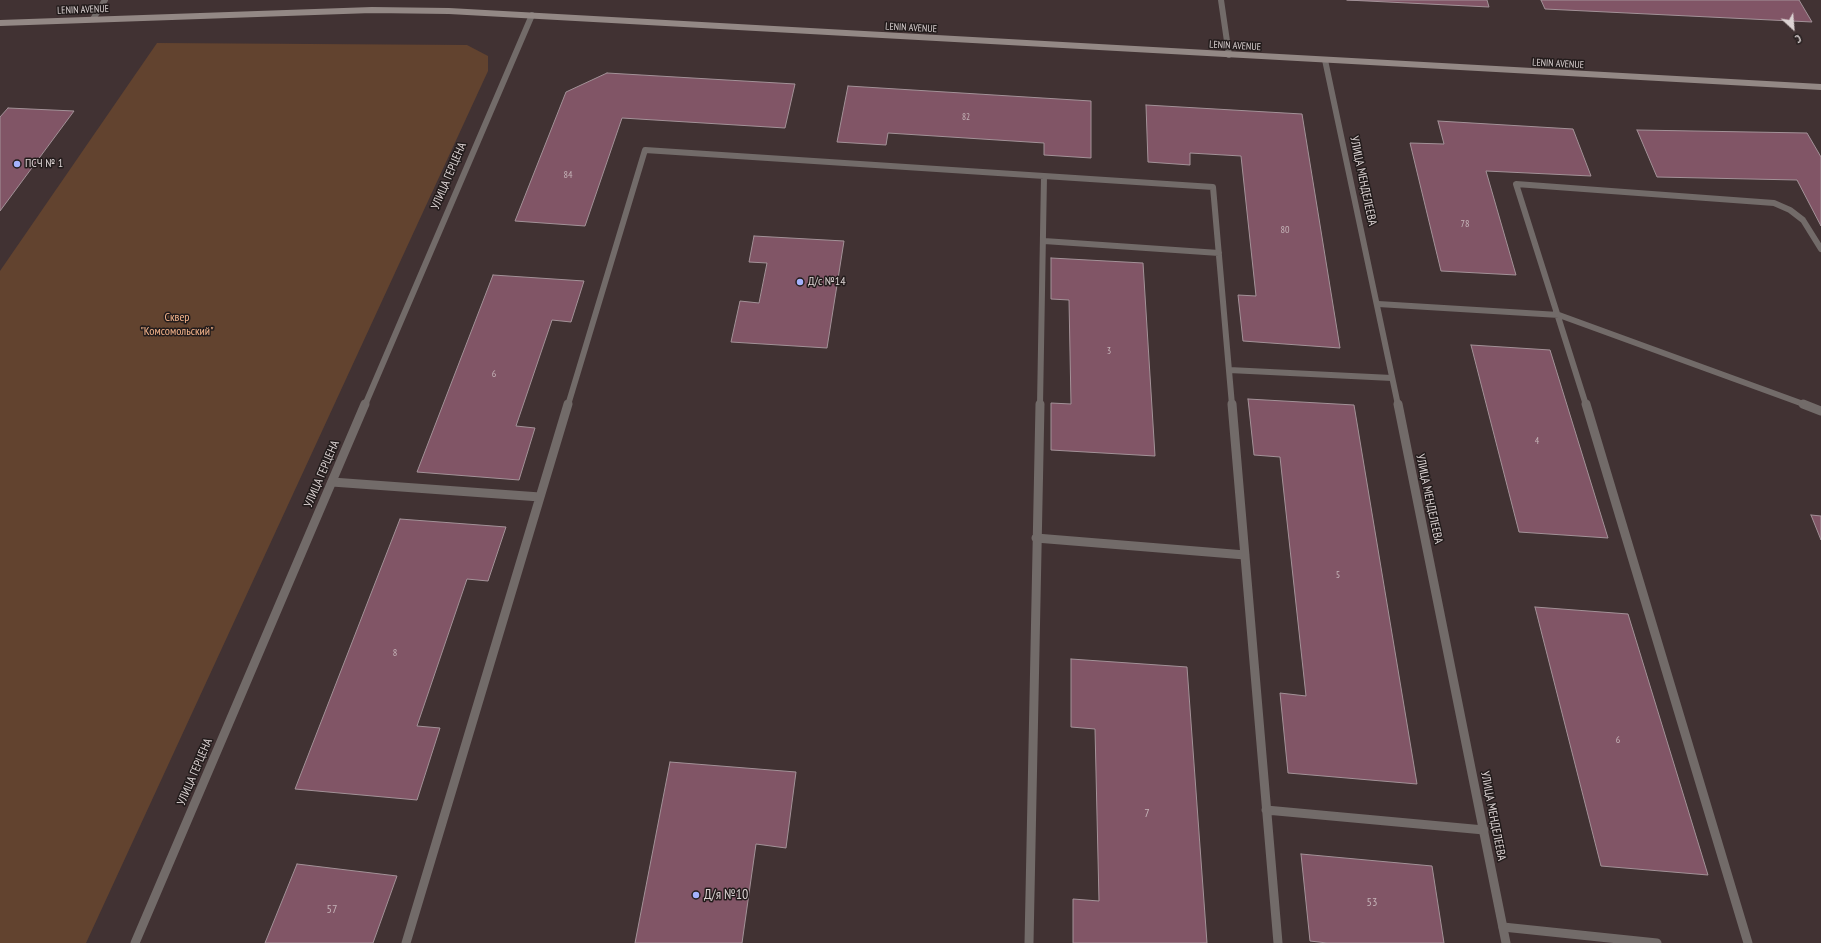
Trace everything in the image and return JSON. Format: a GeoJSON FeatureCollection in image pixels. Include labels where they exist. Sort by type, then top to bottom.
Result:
{"type":"FeatureCollection","features":[{"type":"Feature","properties":{"kind":"street"},"geometry":{"type":"LineString","coordinates":[[93,19],[105,0]]}},
{"type":"Feature","properties":{"kind":"street"},"geometry":{"type":"LineString","coordinates":[[1221,0],[1229,55]]}},
{"type":"Feature","properties":{"kind":"street","name":"LENIN AVENUE"},"geometry":{"type":"LineString","coordinates":[[0,23],[372,10],[532,15],[1821,87]]}},
{"type":"Feature","properties":{"kind":"street","name":"УЛИЦА ГЕРЦЕНА"},"geometry":{"type":"LineString","coordinates":[[135,943],[532,15]]}},
{"type":"Feature","properties":{"kind":"street","name":"УЛИЦА МЕНДЕЛЕЕВА"},"geometry":{"type":"LineString","coordinates":[[1325,60],[1378,304],[1506,943]]}},
{"type":"Feature","properties":{"kind":"street"},"geometry":{"type":"LineString","coordinates":[[406,943],[645,150],[1213,187],[1278,943]]}},
{"type":"Feature","properties":{"kind":"street"},"geometry":{"type":"LineString","coordinates":[[1029,943],[1036,538],[1044,241],[1044,177]]}},
{"type":"Feature","properties":{"kind":"street"},"geometry":{"type":"LineString","coordinates":[[1748,943],[1559,315],[1516,184],[1774,203],[1790,210],[1803,220],[1812,232],[1821,249]]}},
{"type":"Feature","properties":{"kind":"street"},"geometry":{"type":"LineString","coordinates":[[1044,241],[1219,253]]}},
{"type":"Feature","properties":{"kind":"street"},"geometry":{"type":"LineString","coordinates":[[1378,304],[1559,315],[1821,411]]}},
{"type":"Feature","properties":{"kind":"street"},"geometry":{"type":"LineString","coordinates":[[1229,370],[1392,378]]}},
{"type":"Feature","properties":{"kind":"street"},"geometry":{"type":"LineString","coordinates":[[332,482],[540,497]]}},
{"type":"Feature","properties":{"kind":"street"},"geometry":{"type":"LineString","coordinates":[[1036,538],[1245,555]]}},
{"type":"Feature","properties":{"kind":"street"},"geometry":{"type":"LineString","coordinates":[[1266,810],[1484,830]]}},
{"type":"Feature","properties":{"kind":"street"},"geometry":{"type":"LineString","coordinates":[[1503,927],[1657,943]]}},
{"type":"Feature","properties":{"kind":"green space","name":"Сквер \"Комсомольский\""},"geometry":{"type":"Polygon","coordinates":[[[157,43],[467,45],[488,56],[488,71],[86,943],[0,943],[0,271],[157,43]]]}},
{"type":"Feature","properties":{"kind":"building"},"geometry":{"type":"Polygon","coordinates":[[[1347,0],[1487,0],[1489,7],[1347,0]]]}},
{"type":"Feature","properties":{"kind":"building"},"geometry":{"type":"Polygon","coordinates":[[[1541,0],[1799,0],[1812,22],[1545,9],[1541,0]]]}},
{"type":"Feature","properties":{"kind":"building"},"geometry":{"type":"Polygon","coordinates":[[[607,73],[795,84],[785,128],[622,118],[585,226],[515,221],[566,92],[607,73]]]}},
{"type":"Feature","properties":{"kind":"building"},"geometry":{"type":"Polygon","coordinates":[[[848,86],[1091,101],[1091,158],[1044,155],[1044,143],[888,133],[886,145],[837,142],[848,86]]]}},
{"type":"Feature","properties":{"kind":"building"},"geometry":{"type":"Polygon","coordinates":[[[1146,105],[1302,114],[1340,348],[1243,341],[1238,295],[1256,296],[1241,156],[1190,153],[1190,165],[1148,162],[1146,105]]]}},
{"type":"Feature","properties":{"kind":"building","name":"ПСЧ № 1"},"geometry":{"type":"Polygon","coordinates":[[[8,108],[74,111],[0,211],[0,117],[8,108]]]}},
{"type":"Feature","properties":{"kind":"building"},"geometry":{"type":"Polygon","coordinates":[[[1438,121],[1573,129],[1591,176],[1486,171],[1516,275],[1441,271],[1410,143],[1444,144],[1438,121]]]}},
{"type":"Feature","properties":{"kind":"building"},"geometry":{"type":"Polygon","coordinates":[[[1637,130],[1807,133],[1821,157],[1821,226],[1797,180],[1657,177],[1637,130]]]}},
{"type":"Feature","properties":{"kind":"building","name":"Д/с №14"},"geometry":{"type":"Polygon","coordinates":[[[754,236],[844,241],[827,348],[731,342],[740,301],[759,303],[767,263],[749,262],[754,236]]]}},
{"type":"Feature","properties":{"kind":"building"},"geometry":{"type":"Polygon","coordinates":[[[1051,258],[1143,263],[1155,456],[1051,450],[1051,403],[1071,404],[1069,300],[1051,299],[1051,258]]]}},
{"type":"Feature","properties":{"kind":"building"},"geometry":{"type":"Polygon","coordinates":[[[493,275],[584,281],[571,322],[552,320],[516,426],[535,428],[519,480],[417,472],[493,275]]]}},
{"type":"Feature","properties":{"kind":"building"},"geometry":{"type":"Polygon","coordinates":[[[1471,345],[1550,350],[1608,538],[1519,532],[1471,345]]]}},
{"type":"Feature","properties":{"kind":"building"},"geometry":{"type":"Polygon","coordinates":[[[1248,399],[1354,405],[1417,784],[1288,773],[1280,693],[1306,696],[1280,457],[1254,455],[1248,399]]]}},
{"type":"Feature","properties":{"kind":"building"},"geometry":{"type":"Polygon","coordinates":[[[1811,515],[1821,516],[1821,540],[1811,515]]]}},
{"type":"Feature","properties":{"kind":"building"},"geometry":{"type":"Polygon","coordinates":[[[400,519],[506,527],[488,581],[467,579],[417,726],[440,728],[417,800],[295,789],[400,519]]]}},
{"type":"Feature","properties":{"kind":"building"},"geometry":{"type":"Polygon","coordinates":[[[1535,607],[1628,614],[1708,875],[1601,866],[1535,607]]]}},
{"type":"Feature","properties":{"kind":"building"},"geometry":{"type":"Polygon","coordinates":[[[1071,659],[1187,667],[1207,943],[1073,943],[1073,899],[1099,901],[1095,729],[1071,727],[1071,659]]]}},
{"type":"Feature","properties":{"kind":"building","name":"Д/я №10"},"geometry":{"type":"Polygon","coordinates":[[[670,762],[796,772],[786,848],[756,844],[742,943],[635,943],[670,762]]]}},
{"type":"Feature","properties":{"kind":"building"},"geometry":{"type":"Polygon","coordinates":[[[1301,854],[1432,866],[1444,943],[1327,943],[1310,941],[1301,854]]]}},
{"type":"Feature","properties":{"kind":"building"},"geometry":{"type":"Polygon","coordinates":[[[297,864],[397,876],[373,943],[265,943],[297,864]]]}},
{"type":"Feature","properties":{"kind":"place","name":"ПСЧ № 1"},"geometry":{"type":"Point","coordinates":[17,164]}},
{"type":"Feature","properties":{"kind":"place","name":"Д/с №14"},"geometry":{"type":"Point","coordinates":[800,282]}},
{"type":"Feature","properties":{"kind":"place","name":"Д/я №10"},"geometry":{"type":"Point","coordinates":[696,895]}}]}
